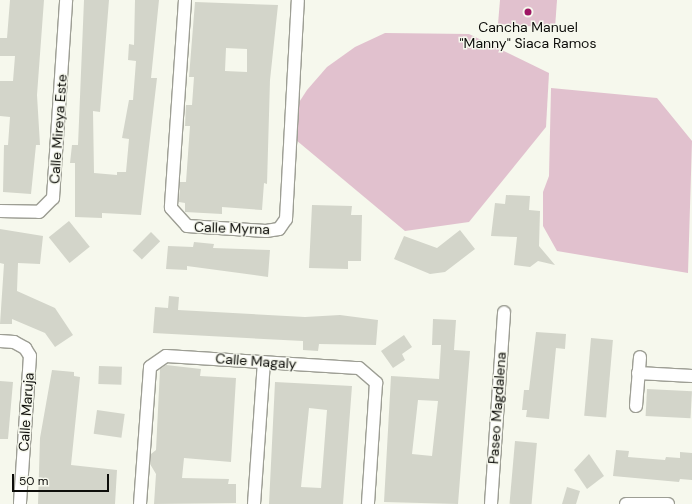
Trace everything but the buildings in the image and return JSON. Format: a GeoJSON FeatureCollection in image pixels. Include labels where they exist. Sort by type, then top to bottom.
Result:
{"type":"FeatureCollection","features":[{"type":"Feature","properties":{"kind":"street","name":"Calle Mireya Este"},"geometry":{"type":"LineString","coordinates":[[0,211],[39,212],[53,198],[66,0]]}},
{"type":"Feature","properties":{"kind":"street","name":"Calle Myrna"},"geometry":{"type":"LineString","coordinates":[[185,0],[171,208],[187,226],[266,231],[279,229],[286,219],[298,0]]}},
{"type":"Feature","properties":{"kind":"street","name":"Paseo Magdalena"},"geometry":{"type":"LineString","coordinates":[[491,504],[504,312]]}},
{"type":"Feature","properties":{"kind":"street","name":"Calle Maruja"},"geometry":{"type":"LineString","coordinates":[[0,341],[14,342],[25,348],[30,356],[20,504]]}},
{"type":"Feature","properties":{"kind":"street","name":"Calle Magaly"},"geometry":{"type":"LineString","coordinates":[[140,504],[150,367],[166,356],[359,368],[376,383],[368,504]]}},
{"type":"Feature","properties":{"kind":"street"},"geometry":{"type":"LineString","coordinates":[[636,406],[640,357]]}},
{"type":"Feature","properties":{"kind":"street"},"geometry":{"type":"LineString","coordinates":[[254,504],[264,362]]}},
{"type":"Feature","properties":{"kind":"street"},"geometry":{"type":"LineString","coordinates":[[638,373],[692,376]]}},
{"type":"Feature","properties":{"kind":"street"},"geometry":{"type":"LineString","coordinates":[[626,504],[668,504]]}},
{"type":"Feature","properties":{"kind":"shaded area","name":"Cancha Manuel \"Manny\" Siaca Ramos"},"geometry":{"type":"Polygon","coordinates":[[[500,0],[557,0],[555,28],[498,24],[500,0]]]}},
{"type":"Feature","properties":{"kind":"shaded area"},"geometry":{"type":"Polygon","coordinates":[[[385,33],[469,34],[549,73],[546,127],[469,222],[405,231],[296,140],[296,107],[307,90],[327,67],[355,47],[385,33]]]}},
{"type":"Feature","properties":{"kind":"shaded area"},"geometry":{"type":"Polygon","coordinates":[[[551,88],[657,98],[692,141],[688,273],[557,251],[543,226],[543,192],[549,176],[551,88]]]}},
{"type":"Feature","properties":{"kind":"place","name":"Cancha Manuel \"Manny\" Siaca Ramos"},"geometry":{"type":"Point","coordinates":[528,12]}}]}
